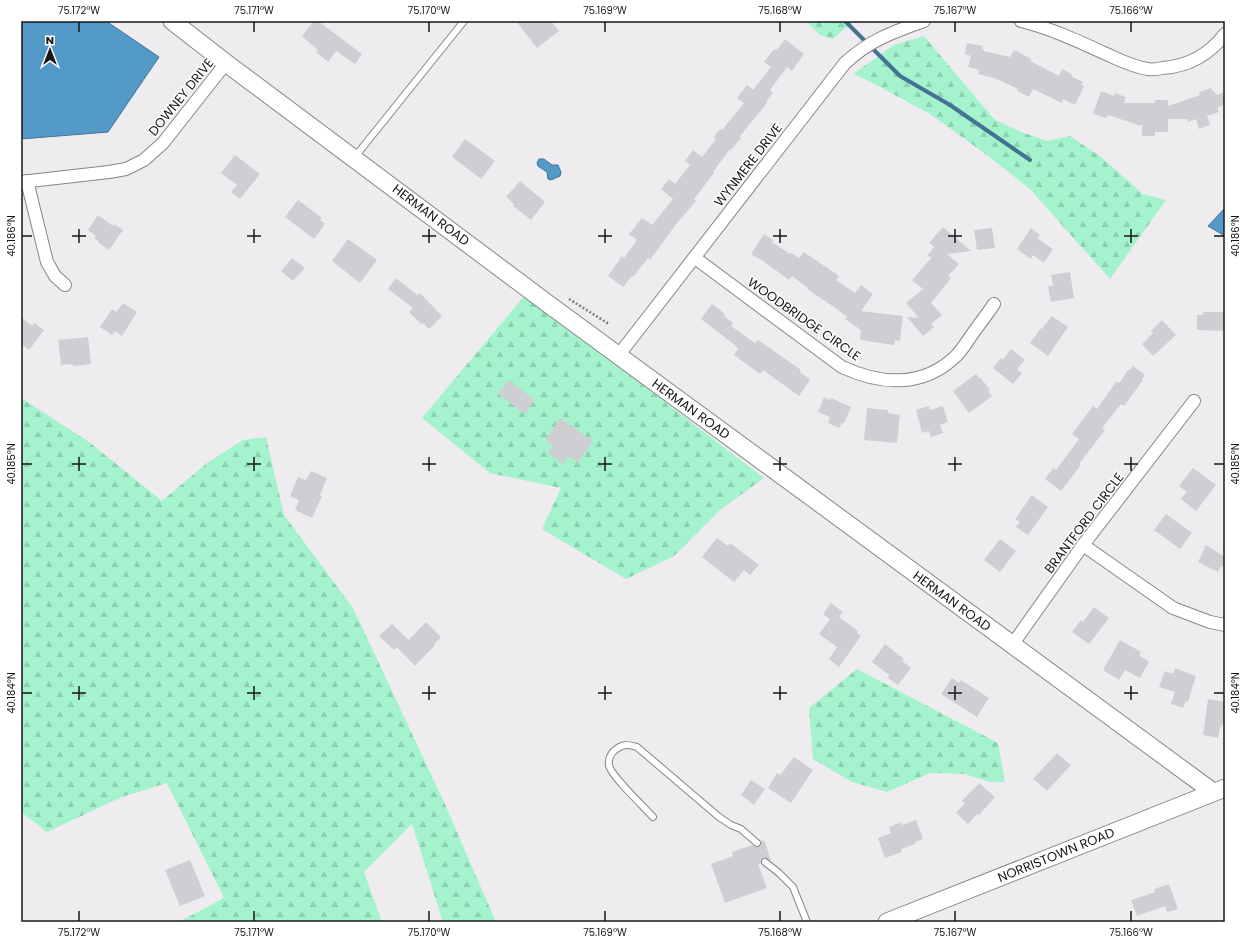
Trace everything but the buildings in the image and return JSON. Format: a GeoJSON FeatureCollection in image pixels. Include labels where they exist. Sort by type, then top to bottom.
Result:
{"type":"FeatureCollection","features":[{"type":"Feature","properties":{"kind":"street","name":"HERMAN ROAD"},"geometry":{"type":"LineString","coordinates":[[172,21],[618,356],[1012,645],[1219,790]]}},
{"type":"Feature","properties":{"kind":"street","name":"WYNMERE DRIVE"},"geometry":{"type":"LineString","coordinates":[[618,356],[841,68],[868,45],[924,21]]}},
{"type":"Feature","properties":{"kind":"street"},"geometry":{"type":"LineString","coordinates":[[1022,21],[1068,37],[1128,64],[1148,69],[1175,67],[1188,64],[1212,49],[1225,34]]}},
{"type":"Feature","properties":{"kind":"street","name":"DOWNEY DRIVE"},"geometry":{"type":"LineString","coordinates":[[24,182],[126,169],[144,160],[163,144],[226,63]]}},
{"type":"Feature","properties":{"kind":"street"},"geometry":{"type":"LineString","coordinates":[[24,182],[47,262],[55,276],[65,285]]}},
{"type":"Feature","properties":{"kind":"street","name":"WOODBRIDGE CIRCLE"},"geometry":{"type":"LineString","coordinates":[[695,258],[842,367],[880,380],[896,381],[913,379],[929,374],[942,367],[957,356],[994,304]]}},
{"type":"Feature","properties":{"kind":"street","name":"BRANTFORD CIRCLE"},"geometry":{"type":"LineString","coordinates":[[1012,645],[1083,545],[1194,401]]}},
{"type":"Feature","properties":{"kind":"street"},"geometry":{"type":"LineString","coordinates":[[1083,545],[1173,608],[1210,622],[1225,625]]}},
{"type":"Feature","properties":{"kind":"street","name":"NORRISTOWN ROAD"},"geometry":{"type":"LineString","coordinates":[[887,922],[1219,790]]}},
{"type":"Feature","properties":{"kind":"lane"},"geometry":{"type":"LineString","coordinates":[[354,158],[464,21]]}},
{"type":"Feature","properties":{"kind":"lane"},"geometry":{"type":"LineString","coordinates":[[653,817],[613,774],[609,765],[611,753],[620,746],[627,744],[637,747],[719,817],[731,825],[741,829],[757,843]]}},
{"type":"Feature","properties":{"kind":"lane"},"geometry":{"type":"LineString","coordinates":[[765,862],[779,873],[793,888],[806,922]]}},
{"type":"Feature","properties":{"kind":"green space"},"geometry":{"type":"Polygon","coordinates":[[[806,21],[854,21],[833,39],[820,35],[806,21]]]}},
{"type":"Feature","properties":{"kind":"green space"},"geometry":{"type":"Polygon","coordinates":[[[924,36],[994,119],[1021,132],[1048,141],[1070,136],[1101,157],[1143,194],[1166,200],[1110,279],[1030,189],[987,155],[930,114],[853,74],[894,45],[924,36]]]}},
{"type":"Feature","properties":{"kind":"green space"},"geometry":{"type":"Polygon","coordinates":[[[525,295],[764,478],[720,510],[674,556],[626,579],[542,529],[561,488],[490,473],[422,418],[525,295]]]}},
{"type":"Feature","properties":{"kind":"green space"},"geometry":{"type":"Polygon","coordinates":[[[21,398],[89,442],[162,501],[207,463],[243,440],[266,437],[284,515],[353,608],[444,802],[496,922],[443,922],[412,824],[364,872],[382,922],[179,922],[224,898],[167,783],[122,797],[47,832],[21,812],[21,398]]]}},
{"type":"Feature","properties":{"kind":"green space"},"geometry":{"type":"Polygon","coordinates":[[[857,669],[998,743],[1005,782],[990,782],[965,774],[930,773],[887,792],[852,782],[813,759],[809,708],[857,669]]]}},
{"type":"Feature","properties":{"kind":"water"},"geometry":{"type":"Polygon","coordinates":[[[21,21],[106,21],[159,57],[108,132],[21,139],[21,21]]]}},
{"type":"Feature","properties":{"kind":"water"},"geometry":{"type":"Polygon","coordinates":[[[539,159],[544,159],[552,165],[558,165],[561,172],[560,176],[551,180],[548,179],[547,172],[538,166],[537,163],[539,159]]]}},
{"type":"Feature","properties":{"kind":"water"},"geometry":{"type":"Polygon","coordinates":[[[1225,208],[1225,236],[1208,226],[1225,208]]]}},
{"type":"Feature","properties":{"kind":"waterway"},"geometry":{"type":"LineString","coordinates":[[845,21],[900,76],[950,105],[1030,160]]}}]}
